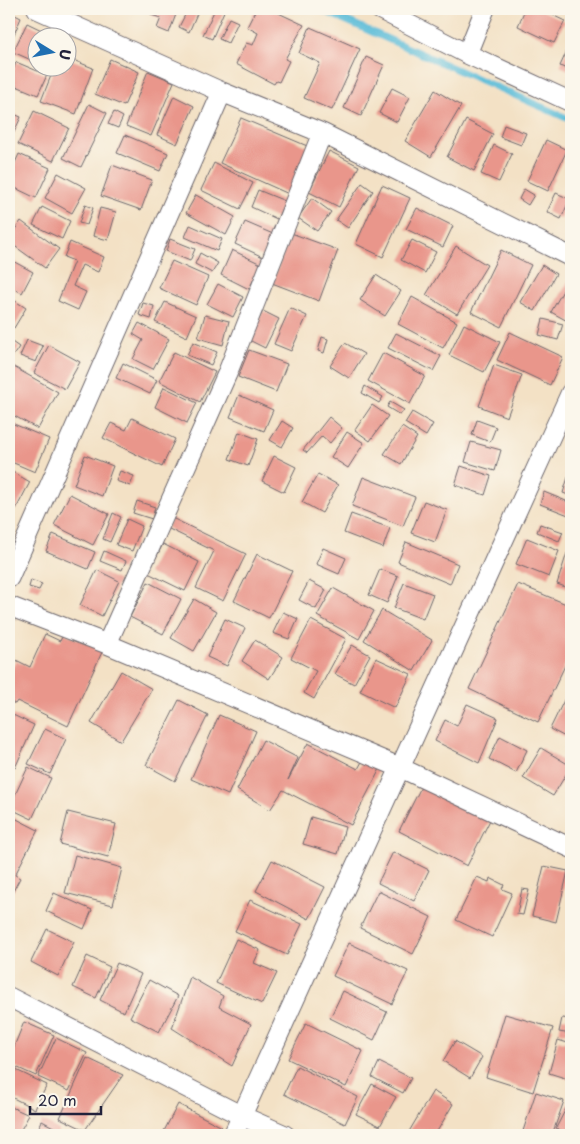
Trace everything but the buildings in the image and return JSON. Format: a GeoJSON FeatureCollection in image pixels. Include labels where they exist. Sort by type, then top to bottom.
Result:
{"type":"FeatureCollection","features":[{"type":"Feature","properties":{"kind":"street"},"geometry":{"type":"LineString","coordinates":[[37,9],[222,92],[322,133],[571,257]]}},
{"type":"Feature","properties":{"kind":"street"},"geometry":{"type":"LineString","coordinates":[[380,9],[467,54],[571,102]]}},
{"type":"Feature","properties":{"kind":"street"},"geometry":{"type":"LineString","coordinates":[[467,54],[485,9]]}},
{"type":"Feature","properties":{"kind":"street"},"geometry":{"type":"LineString","coordinates":[[9,578],[222,92]]}},
{"type":"Feature","properties":{"kind":"street"},"geometry":{"type":"LineString","coordinates":[[107,644],[227,374],[322,133]]}},
{"type":"Feature","properties":{"kind":"street"},"geometry":{"type":"LineString","coordinates":[[233,1135],[571,392]]}},
{"type":"Feature","properties":{"kind":"street"},"geometry":{"type":"LineString","coordinates":[[9,606],[107,644],[401,768],[571,848]]}},
{"type":"Feature","properties":{"kind":"street"},"geometry":{"type":"LineString","coordinates":[[9,997],[242,1116],[285,1135]]}},
{"type":"Feature","properties":{"kind":"waterway"},"geometry":{"type":"LineString","coordinates":[[320,9],[571,120]]}}]}
